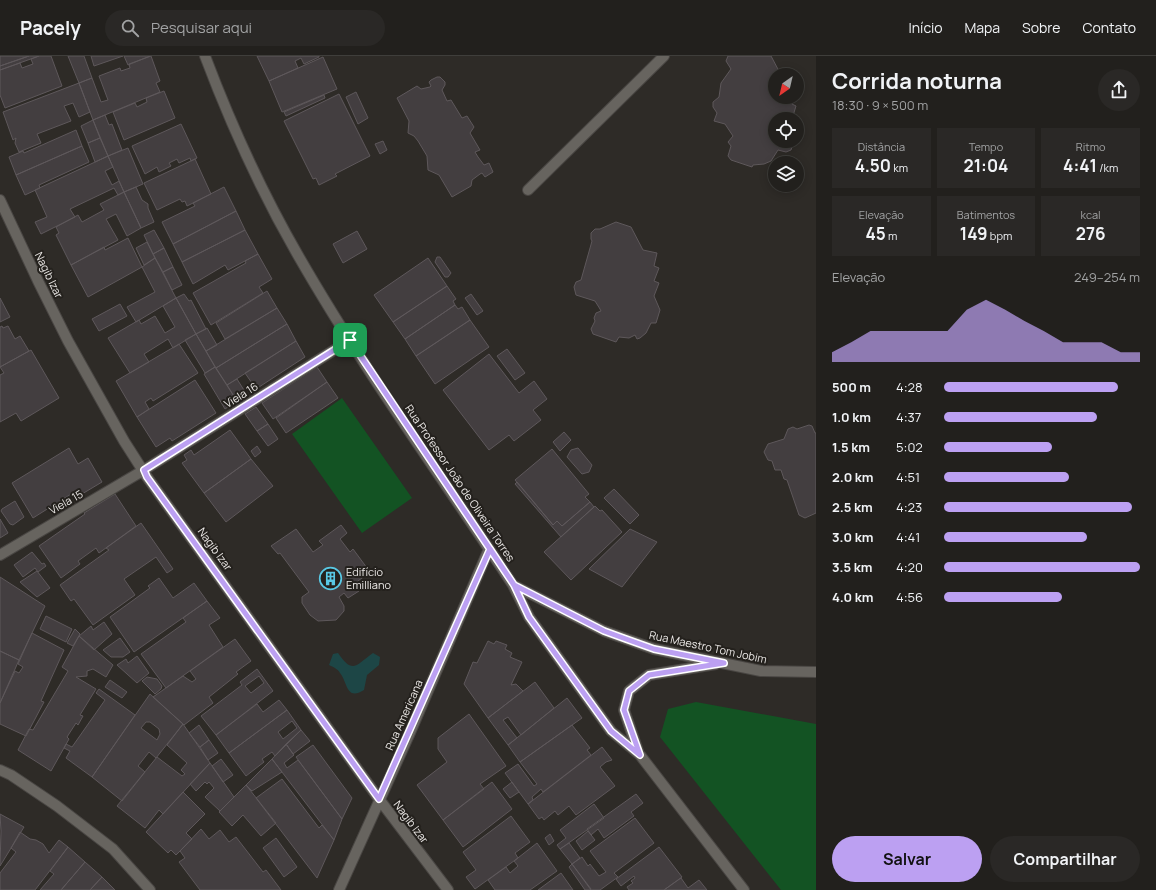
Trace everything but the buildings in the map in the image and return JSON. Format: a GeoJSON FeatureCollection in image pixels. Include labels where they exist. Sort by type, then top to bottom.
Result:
{"type":"FeatureCollection","features":[{"type":"Feature","properties":{"kind":"street","name":"Rua Professor João de Oliveira Torres"},"geometry":{"type":"LineString","coordinates":[[205,56],[222,100],[263,187],[299,257],[350,340],[514,585],[529,617],[611,731],[640,755],[744,890]]}},
{"type":"Feature","properties":{"kind":"street"},"geometry":{"type":"LineString","coordinates":[[528,190],[664,56]]}},
{"type":"Feature","properties":{"kind":"street","name":"Nagib Izar"},"geometry":{"type":"LineString","coordinates":[[0,200],[68,341],[124,441],[379,799],[448,890]]}},
{"type":"Feature","properties":{"kind":"street","name":"Viela 16"},"geometry":{"type":"LineString","coordinates":[[144,470],[350,340]]}},
{"type":"Feature","properties":{"kind":"street","name":"Viela 15"},"geometry":{"type":"LineString","coordinates":[[0,555],[144,470]]}},
{"type":"Feature","properties":{"kind":"street","name":"Rua Americana"},"geometry":{"type":"LineString","coordinates":[[339,890],[490,549]]}},
{"type":"Feature","properties":{"kind":"street","name":"Rua Maestro Tom Jobim"},"geometry":{"type":"LineString","coordinates":[[514,585],[604,631],[654,649],[761,671],[816,672]]}},
{"type":"Feature","properties":{"kind":"street"},"geometry":{"type":"LineString","coordinates":[[640,755],[624,710],[629,691],[649,675],[724,663]]}},
{"type":"Feature","properties":{"kind":"street"},"geometry":{"type":"LineString","coordinates":[[0,770],[11,775],[57,806],[113,849],[150,890]]}},
{"type":"Feature","properties":{"kind":"green space"},"geometry":{"type":"Polygon","coordinates":[[[342,398],[412,498],[362,533],[292,434],[342,398]]]}},
{"type":"Feature","properties":{"kind":"green space"},"geometry":{"type":"Polygon","coordinates":[[[696,702],[816,724],[816,890],[781,890],[660,737],[668,709],[696,702]]]}},
{"type":"Feature","properties":{"kind":"water"},"geometry":{"type":"Polygon","coordinates":[[[338,653],[347,664],[351,666],[355,666],[373,653],[380,657],[379,665],[367,675],[364,690],[358,693],[351,692],[339,672],[329,665],[333,654],[338,653]]]}},
{"type":"Feature","properties":{"kind":"place","name":"Edifício Emilliano"},"geometry":{"type":"Point","coordinates":[331,578]}},
{"type":"Feature","properties":{"kind":"route"},"geometry":{"type":"LineString","coordinates":[[350,340],[144,470],[147,477],[379,799],[409,736],[490,549],[514,585],[529,617],[611,731],[640,755],[624,710],[629,691],[638,682],[649,675],[724,663],[654,649],[604,631],[514,585],[490,549],[350,340]]}}]}
